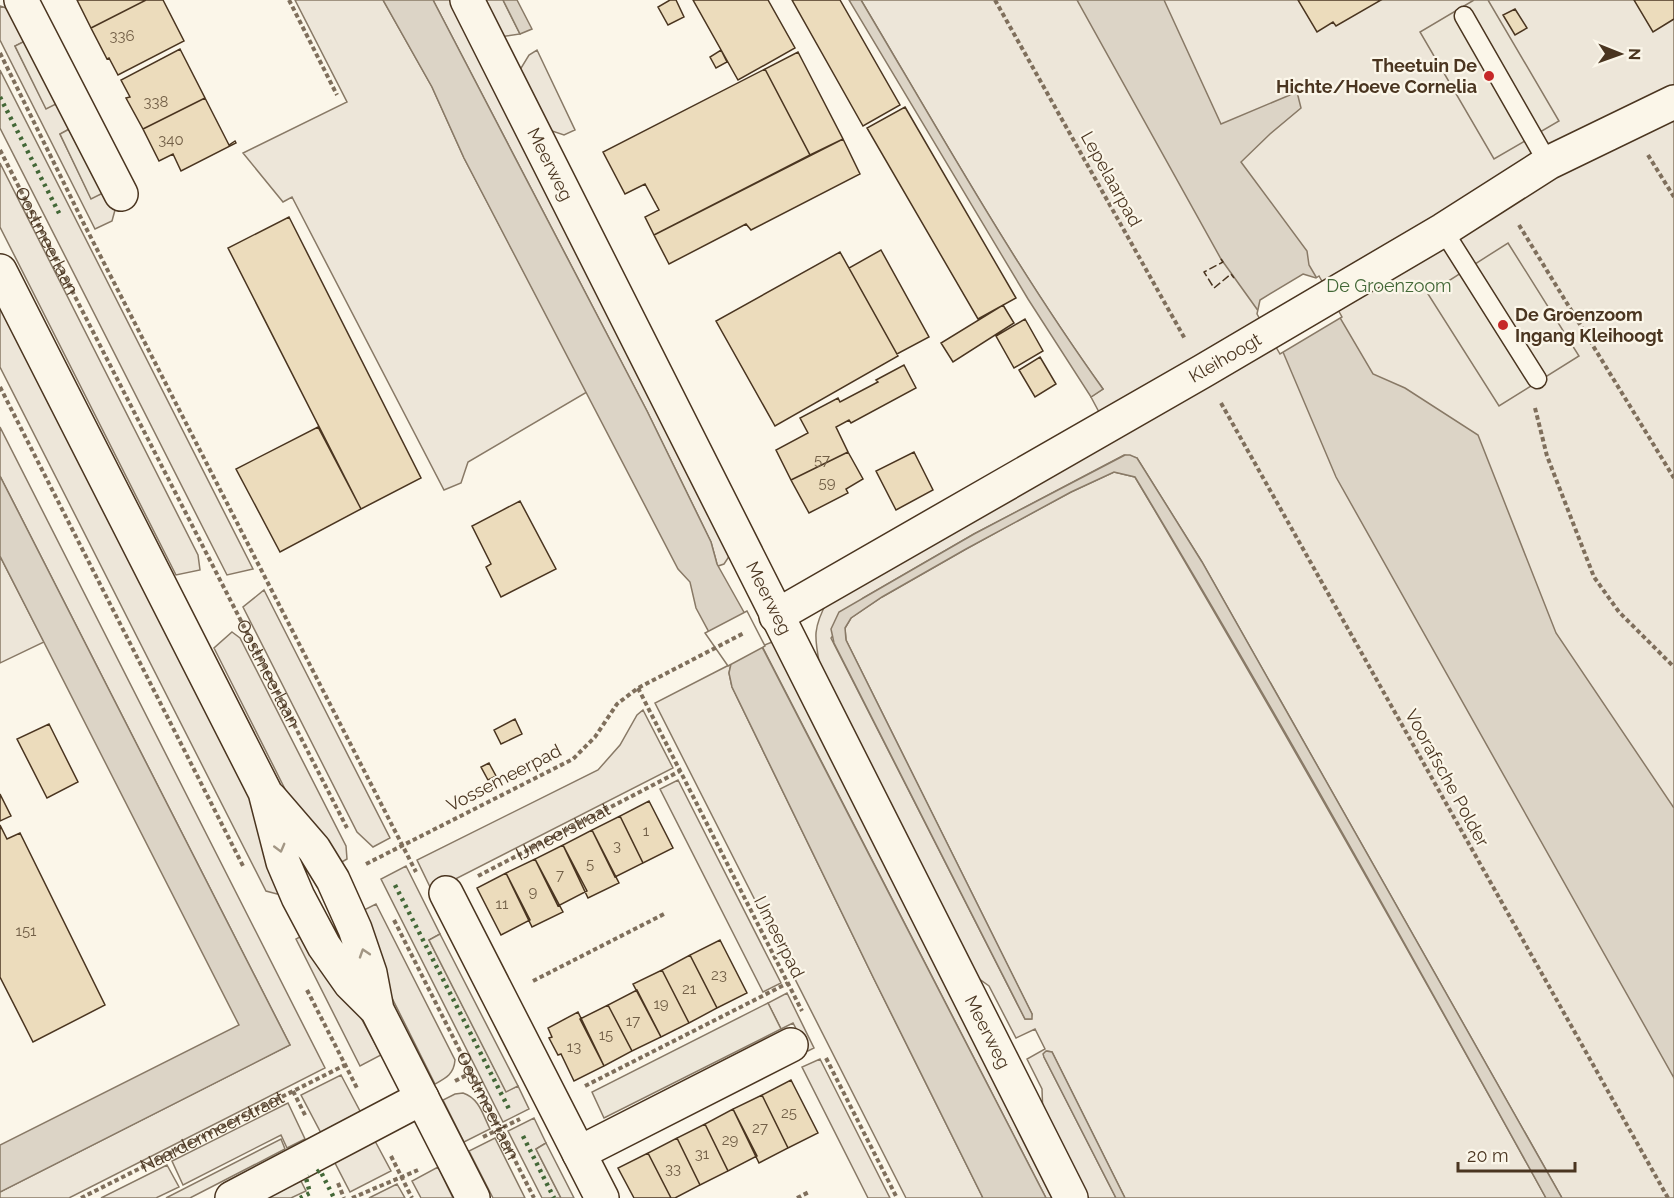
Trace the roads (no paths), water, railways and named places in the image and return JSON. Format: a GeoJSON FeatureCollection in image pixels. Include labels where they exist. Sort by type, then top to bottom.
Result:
{"type":"FeatureCollection","features":[{"type":"Feature","properties":{"kind":"street"},"geometry":{"type":"LineString","coordinates":[[21,0],[121,194]]}},
{"type":"Feature","properties":{"kind":"street","name":"Meerweg"},"geometry":{"type":"LineString","coordinates":[[466,0],[1071,1198]]}},
{"type":"Feature","properties":{"kind":"street","name":"Kleihoogt"},"geometry":{"type":"LineString","coordinates":[[776,616],[1203,371],[1443,230],[1548,163],[1674,102]]}},
{"type":"Feature","properties":{"kind":"street"},"geometry":{"type":"LineString","coordinates":[[0,270],[265,792],[283,862],[298,897],[324,946],[350,984],[377,1010]]}},
{"type":"Feature","properties":{"kind":"street"},"geometry":{"type":"LineString","coordinates":[[265,792],[314,849],[333,880],[356,929],[370,972],[377,1010],[473,1198]]}},
{"type":"Feature","properties":{"kind":"street"},"geometry":{"type":"LineString","coordinates":[[446,893],[602,1198]]}},
{"type":"Feature","properties":{"kind":"street"},"geometry":{"type":"LineString","coordinates":[[579,1153],[791,1045]]}},
{"type":"Feature","properties":{"kind":"street"},"geometry":{"type":"LineString","coordinates":[[232,1198],[422,1098]]}},
{"type":"Feature","properties":{"kind":"lane"},"geometry":{"type":"LineString","coordinates":[[1464,16],[1548,163]]}},
{"type":"Feature","properties":{"kind":"lane"},"geometry":{"type":"LineString","coordinates":[[1443,230],[1537,379]]}},
{"type":"Feature","properties":{"kind":"place","name":"Theetuin De Hichte/Hoeve Cornelia"},"geometry":{"type":"Point","coordinates":[1489,76]}},
{"type":"Feature","properties":{"kind":"place","name":"De Groenzoom Ingang Kleihoogt"},"geometry":{"type":"Point","coordinates":[1503,325]}},
{"type":"Feature","properties":{"kind":"park label","name":"De Groenzoom"},"geometry":{"type":"Point","coordinates":[1389,286]}}]}
